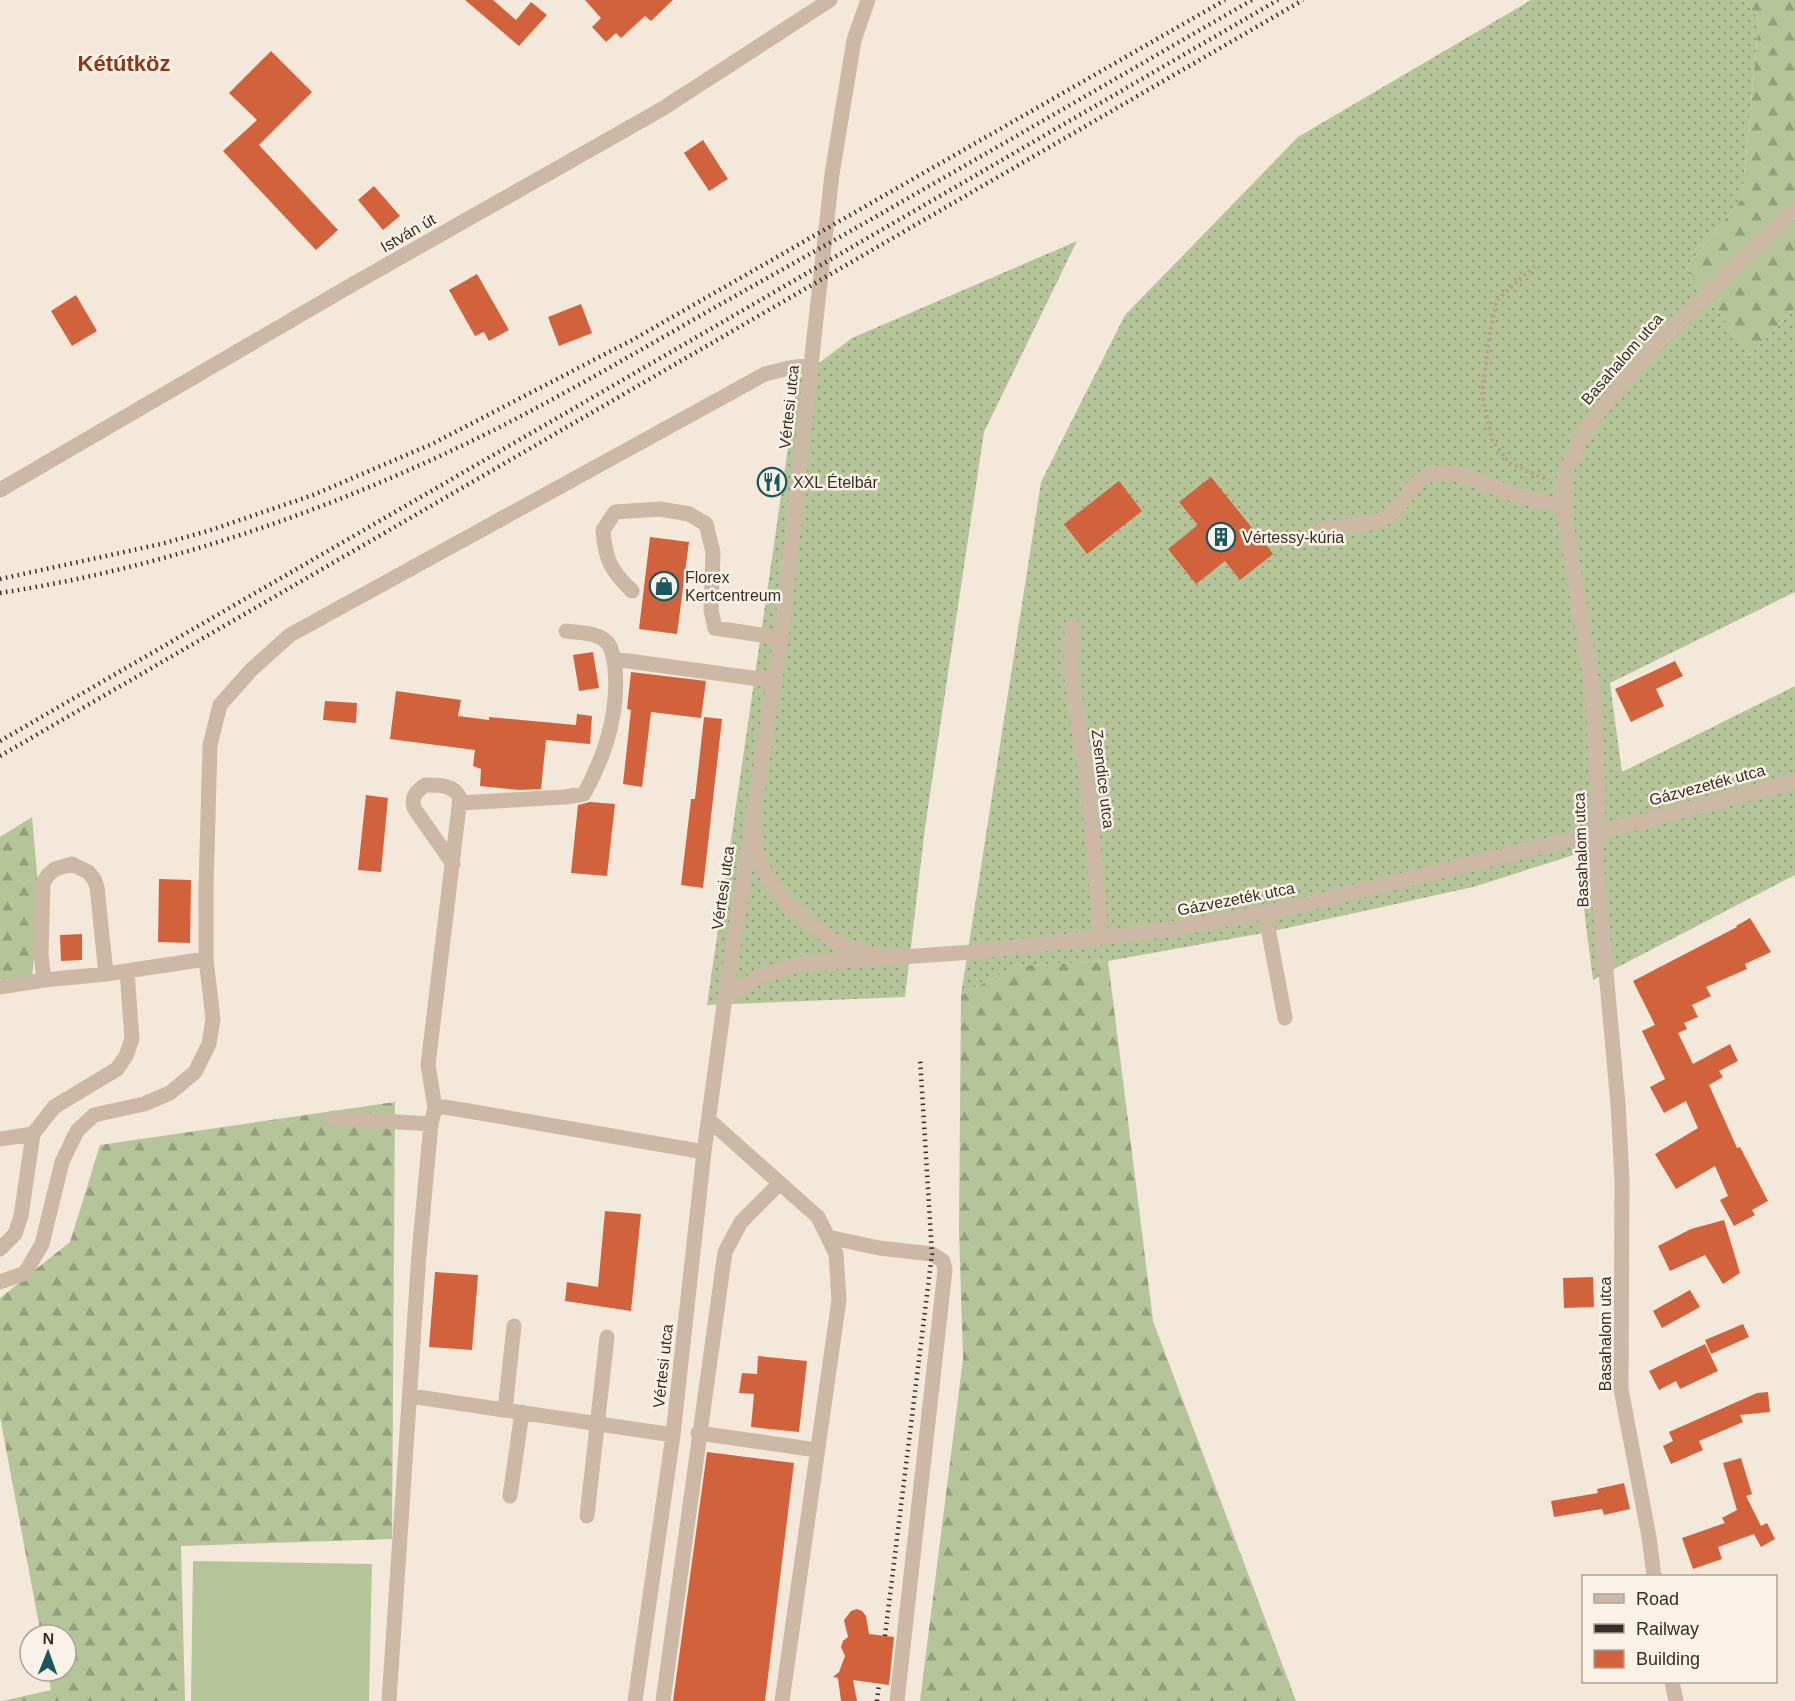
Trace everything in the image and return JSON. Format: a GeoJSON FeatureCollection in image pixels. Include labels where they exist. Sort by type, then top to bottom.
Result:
{"type":"FeatureCollection","features":[{"type":"Feature","properties":{"kind":"street","name":"István út"},"geometry":{"type":"LineString","coordinates":[[0,490],[662,109],[830,0]]}},
{"type":"Feature","properties":{"kind":"street","name":"Vértesi utca"},"geometry":{"type":"LineString","coordinates":[[635,1701],[673,1435],[704,1152],[725,998],[781,638],[838,129],[854,40],[868,0]]}},
{"type":"Feature","properties":{"kind":"street","name":"Basahalom utca"},"geometry":{"type":"LineString","coordinates":[[1654,1575],[1621,1389],[1622,1180],[1618,1104],[1596,861],[1598,794],[1593,691],[1563,506],[1563,484],[1582,436],[1597,414],[1659,341],[1795,209]]}},
{"type":"Feature","properties":{"kind":"street"},"geometry":{"type":"LineString","coordinates":[[0,1282],[25,1272],[42,1244],[62,1162],[77,1131],[94,1115],[144,1104],[170,1093],[195,1072],[209,1044],[213,1018],[206,959],[210,745],[220,705],[251,670],[290,635],[754,380],[777,370],[812,365]]}},
{"type":"Feature","properties":{"kind":"street"},"geometry":{"type":"LineString","coordinates":[[1323,529],[1372,523],[1389,516],[1417,483],[1426,476],[1436,473],[1474,480],[1511,493],[1563,506]]}},
{"type":"Feature","properties":{"kind":"street"},"geometry":{"type":"LineString","coordinates":[[632,591],[616,575],[604,550],[603,530],[615,512],[660,509],[689,514],[706,524],[713,552],[711,610],[715,628],[781,638]]}},
{"type":"Feature","properties":{"kind":"street","name":"Zsendice utca"},"geometry":{"type":"LineString","coordinates":[[1072,626],[1071,672],[1089,796],[1101,937]]}},
{"type":"Feature","properties":{"kind":"street"},"geometry":{"type":"LineString","coordinates":[[459,803],[584,794],[606,747],[614,718],[616,686],[614,659],[609,645],[595,635],[566,631]]}},
{"type":"Feature","properties":{"kind":"street"},"geometry":{"type":"LineString","coordinates":[[614,659],[774,681]]}},
{"type":"Feature","properties":{"kind":"street","name":"Gázvezeték utca"},"geometry":{"type":"LineString","coordinates":[[753,812],[756,851],[767,877],[789,907],[835,942],[880,957],[973,952],[1173,929],[1294,907],[1597,833],[1795,781]]}},
{"type":"Feature","properties":{"kind":"street"},"geometry":{"type":"LineString","coordinates":[[389,1701],[419,1254],[431,1124],[435,1108],[428,1065],[453,864],[460,798],[457,791],[449,787],[425,785],[415,793],[412,801],[414,808],[453,864]]}},
{"type":"Feature","properties":{"kind":"street"},"geometry":{"type":"LineString","coordinates":[[44,980],[41,954],[43,883],[55,869],[72,864],[88,872],[97,887],[106,974]]}},
{"type":"Feature","properties":{"kind":"street"},"geometry":{"type":"LineString","coordinates":[[1265,912],[1285,1018]]}},
{"type":"Feature","properties":{"kind":"street"},"geometry":{"type":"LineString","coordinates":[[725,998],[762,975],[801,964],[880,957]]}},
{"type":"Feature","properties":{"kind":"street"},"geometry":{"type":"LineString","coordinates":[[0,987],[206,959]]}},
{"type":"Feature","properties":{"kind":"street"},"geometry":{"type":"LineString","coordinates":[[0,1249],[15,1234],[21,1216],[33,1134],[54,1107],[82,1088],[117,1069],[126,1056],[132,1039],[127,971]]}},
{"type":"Feature","properties":{"kind":"street"},"geometry":{"type":"LineString","coordinates":[[435,1108],[463,1110],[704,1152]]}},
{"type":"Feature","properties":{"kind":"street"},"geometry":{"type":"LineString","coordinates":[[333,1118],[431,1124]]}},
{"type":"Feature","properties":{"kind":"street"},"geometry":{"type":"LineString","coordinates":[[709,1120],[818,1217],[836,1254],[839,1300],[782,1701]]}},
{"type":"Feature","properties":{"kind":"street"},"geometry":{"type":"LineString","coordinates":[[0,1139],[33,1134]]}},
{"type":"Feature","properties":{"kind":"street"},"geometry":{"type":"LineString","coordinates":[[663,1701],[698,1433],[725,1252],[741,1222],[780,1183]]}},
{"type":"Feature","properties":{"kind":"street"},"geometry":{"type":"LineString","coordinates":[[828,1237],[879,1248],[932,1254],[944,1261],[945,1270],[897,1701]]}},
{"type":"Feature","properties":{"kind":"street"},"geometry":{"type":"LineString","coordinates":[[505,1410],[514,1326]]}},
{"type":"Feature","properties":{"kind":"street"},"geometry":{"type":"LineString","coordinates":[[587,1516],[608,1337]]}},
{"type":"Feature","properties":{"kind":"street"},"geometry":{"type":"LineString","coordinates":[[410,1396],[673,1435]]}},
{"type":"Feature","properties":{"kind":"street"},"geometry":{"type":"LineString","coordinates":[[510,1496],[522,1412]]}},
{"type":"Feature","properties":{"kind":"street"},"geometry":{"type":"LineString","coordinates":[[698,1433],[817,1450]]}},
{"type":"Feature","properties":{"kind":"street"},"geometry":{"type":"LineString","coordinates":[[1672,1683],[1676,1701]]}},
{"type":"Feature","properties":{"kind":"path"},"geometry":{"type":"LineString","coordinates":[[1535,266],[1497,300],[1490,332],[1482,394],[1492,440],[1509,463],[1542,478],[1563,484]]}},
{"type":"Feature","properties":{"kind":"green space"},"geometry":{"type":"Polygon","coordinates":[[[1531,0],[1743,0],[1759,19],[1742,199],[1686,267],[1750,355],[1795,308],[1795,592],[1610,683],[1622,772],[1795,686],[1795,875],[1593,980],[1577,854],[1473,887],[1269,932],[1108,961],[1016,966],[961,995],[1041,482],[1125,315],[1298,137],[1531,0]]]}},
{"type":"Feature","properties":{"kind":"green space"},"geometry":{"type":"Polygon","coordinates":[[[1743,0],[1795,0],[1795,308],[1750,355],[1686,267],[1742,199],[1759,19],[1743,0]]]}},
{"type":"Feature","properties":{"kind":"green space"},"geometry":{"type":"Polygon","coordinates":[[[1077,241],[984,432],[925,828],[905,997],[707,1005],[798,379],[852,338],[1077,241]]]}},
{"type":"Feature","properties":{"kind":"green space"},"geometry":{"type":"Polygon","coordinates":[[[32,817],[40,907],[31,985],[0,979],[0,837],[32,817]]]}},
{"type":"Feature","properties":{"kind":"green space"},"geometry":{"type":"Polygon","coordinates":[[[1108,961],[1153,1321],[1296,1701],[920,1701],[963,1359],[959,1231],[961,995],[1016,966],[1108,961]]]}},
{"type":"Feature","properties":{"kind":"green space"},"geometry":{"type":"Polygon","coordinates":[[[395,1102],[392,1539],[181,1546],[185,1701],[2,1701],[51,1690],[50,1683],[78,1683],[78,1623],[39,1623],[0,1417],[0,1298],[70,1242],[100,1145],[395,1102]]]}},
{"type":"Feature","properties":{"kind":"green space"},"geometry":{"type":"Polygon","coordinates":[[[193,1561],[372,1564],[369,1701],[191,1701],[193,1561]]]}},
{"type":"Feature","properties":{"kind":"building"},"geometry":{"type":"Polygon","coordinates":[[[465,0],[493,0],[516,20],[531,2],[547,15],[519,46],[465,0]]]}},
{"type":"Feature","properties":{"kind":"building"},"geometry":{"type":"Polygon","coordinates":[[[585,0],[673,0],[651,21],[645,16],[621,38],[616,33],[606,42],[592,27],[601,18],[585,0]]]}},
{"type":"Feature","properties":{"kind":"building"},"geometry":{"type":"Polygon","coordinates":[[[271,51],[312,92],[259,145],[338,230],[316,250],[223,151],[257,120],[229,93],[271,51]]]}},
{"type":"Feature","properties":{"kind":"building"},"geometry":{"type":"Polygon","coordinates":[[[703,140],[728,179],[709,191],[684,153],[703,140]]]}},
{"type":"Feature","properties":{"kind":"building"},"geometry":{"type":"Polygon","coordinates":[[[374,186],[400,216],[383,230],[358,200],[374,186]]]}},
{"type":"Feature","properties":{"kind":"building"},"geometry":{"type":"Polygon","coordinates":[[[477,274],[509,330],[489,341],[484,332],[475,336],[449,290],[477,274]]]}},
{"type":"Feature","properties":{"kind":"building"},"geometry":{"type":"Polygon","coordinates":[[[76,295],[97,331],[72,346],[51,311],[76,295]]]}},
{"type":"Feature","properties":{"kind":"building"},"geometry":{"type":"Polygon","coordinates":[[[581,304],[592,333],[559,346],[548,317],[581,304]]]}},
{"type":"Feature","properties":{"kind":"building","name":"Vértessy-kúria"},"geometry":{"type":"Polygon","coordinates":[[[1211,477],[1273,554],[1240,580],[1225,561],[1196,584],[1168,549],[1198,525],[1179,502],[1211,477]]]}},
{"type":"Feature","properties":{"kind":"building"},"geometry":{"type":"Polygon","coordinates":[[[1119,481],[1142,511],[1087,554],[1064,524],[1119,481]]]}},
{"type":"Feature","properties":{"kind":"building","name":"Florex Kertcentreum"},"geometry":{"type":"Polygon","coordinates":[[[650,537],[689,542],[677,634],[639,629],[650,537]]]}},
{"type":"Feature","properties":{"kind":"building"},"geometry":{"type":"Polygon","coordinates":[[[593,652],[599,688],[579,691],[573,655],[593,652]]]}},
{"type":"Feature","properties":{"kind":"building"},"geometry":{"type":"Polygon","coordinates":[[[1675,661],[1683,676],[1656,689],[1664,706],[1631,722],[1615,689],[1675,661]]]}},
{"type":"Feature","properties":{"kind":"building"},"geometry":{"type":"Polygon","coordinates":[[[631,672],[706,681],[701,718],[651,712],[642,787],[623,784],[631,710],[627,709],[631,672]]]}},
{"type":"Feature","properties":{"kind":"building"},"geometry":{"type":"Polygon","coordinates":[[[396,691],[461,700],[458,716],[489,720],[489,717],[576,725],[577,714],[592,716],[590,744],[546,740],[541,789],[519,790],[480,786],[481,769],[473,766],[475,750],[390,739],[396,691]]]}},
{"type":"Feature","properties":{"kind":"building"},"geometry":{"type":"Polygon","coordinates":[[[325,701],[357,703],[356,723],[323,720],[325,701]]]}},
{"type":"Feature","properties":{"kind":"building"},"geometry":{"type":"Polygon","coordinates":[[[704,717],[722,719],[703,888],[681,885],[691,799],[695,799],[704,717]]]}},
{"type":"Feature","properties":{"kind":"building"},"geometry":{"type":"Polygon","coordinates":[[[366,795],[388,798],[381,872],[358,870],[366,795]]]}},
{"type":"Feature","properties":{"kind":"building"},"geometry":{"type":"Polygon","coordinates":[[[590,802],[615,804],[607,876],[571,873],[578,805],[590,802]]]}},
{"type":"Feature","properties":{"kind":"building"},"geometry":{"type":"Polygon","coordinates":[[[159,879],[191,880],[190,943],[158,942],[159,879]]]}},
{"type":"Feature","properties":{"kind":"building"},"geometry":{"type":"Polygon","coordinates":[[[1750,918],[1771,952],[1745,964],[1747,969],[1706,987],[1711,996],[1692,1005],[1698,1017],[1684,1023],[1687,1029],[1678,1033],[1693,1064],[1730,1044],[1738,1061],[1719,1071],[1723,1077],[1709,1085],[1737,1148],[1740,1147],[1768,1201],[1752,1210],[1755,1215],[1734,1226],[1720,1200],[1728,1196],[1715,1166],[1676,1189],[1655,1154],[1698,1128],[1686,1101],[1664,1113],[1650,1087],[1665,1079],[1642,1031],[1655,1025],[1633,981],[1750,918]]]}},
{"type":"Feature","properties":{"kind":"building"},"geometry":{"type":"Polygon","coordinates":[[[82,934],[82,960],[61,961],[60,935],[82,934]]]}},
{"type":"Feature","properties":{"kind":"building"},"geometry":{"type":"Polygon","coordinates":[[[605,1211],[641,1214],[631,1311],[565,1301],[567,1282],[598,1287],[605,1211]]]}},
{"type":"Feature","properties":{"kind":"building"},"geometry":{"type":"Polygon","coordinates":[[[1724,1220],[1740,1273],[1723,1284],[1705,1255],[1670,1271],[1658,1246],[1691,1229],[1724,1220]]]}},
{"type":"Feature","properties":{"kind":"building"},"geometry":{"type":"Polygon","coordinates":[[[435,1272],[478,1275],[472,1350],[429,1347],[435,1272]]]}},
{"type":"Feature","properties":{"kind":"building"},"geometry":{"type":"Polygon","coordinates":[[[1593,1277],[1594,1307],[1564,1308],[1563,1278],[1593,1277]]]}},
{"type":"Feature","properties":{"kind":"building"},"geometry":{"type":"Polygon","coordinates":[[[1690,1290],[1700,1307],[1662,1328],[1653,1311],[1690,1290]]]}},
{"type":"Feature","properties":{"kind":"building"},"geometry":{"type":"Polygon","coordinates":[[[1743,1324],[1749,1337],[1711,1354],[1705,1340],[1743,1324]]]}},
{"type":"Feature","properties":{"kind":"building"},"geometry":{"type":"Polygon","coordinates":[[[1705,1344],[1718,1371],[1680,1389],[1676,1381],[1659,1390],[1649,1371],[1705,1344]]]}},
{"type":"Feature","properties":{"kind":"building"},"geometry":{"type":"Polygon","coordinates":[[[758,1356],[807,1361],[799,1432],[751,1427],[754,1394],[739,1393],[742,1373],[757,1374],[758,1356]]]}},
{"type":"Feature","properties":{"kind":"building"},"geometry":{"type":"Polygon","coordinates":[[[1768,1392],[1770,1412],[1740,1415],[1743,1422],[1699,1441],[1703,1450],[1671,1464],[1663,1446],[1673,1441],[1669,1432],[1757,1393],[1768,1392]]]}},
{"type":"Feature","properties":{"kind":"building"},"geometry":{"type":"Polygon","coordinates":[[[707,1452],[794,1463],[765,1701],[673,1701],[707,1452]]]}},
{"type":"Feature","properties":{"kind":"building"},"geometry":{"type":"Polygon","coordinates":[[[1741,1458],[1752,1494],[1746,1496],[1761,1526],[1767,1523],[1775,1539],[1761,1547],[1754,1534],[1718,1547],[1722,1559],[1693,1569],[1682,1538],[1725,1523],[1722,1518],[1737,1510],[1723,1463],[1741,1458]]]}},
{"type":"Feature","properties":{"kind":"building"},"geometry":{"type":"Polygon","coordinates":[[[1624,1483],[1630,1509],[1604,1515],[1602,1509],[1554,1517],[1551,1501],[1598,1493],[1597,1489],[1624,1483]]]}},
{"type":"Feature","properties":{"kind":"building"},"geometry":{"type":"Polygon","coordinates":[[[857,1609],[866,1616],[869,1634],[894,1637],[889,1685],[853,1680],[857,1701],[841,1701],[838,1678],[833,1677],[839,1672],[845,1656],[841,1647],[843,1641],[848,1637],[844,1620],[851,1611],[857,1609]]]}},
{"type":"Feature","properties":{"kind":"railway"},"geometry":{"type":"LineString","coordinates":[[0,579],[161,544],[208,531],[313,495],[432,444],[634,339],[1225,0]]}},
{"type":"Feature","properties":{"kind":"railway"},"geometry":{"type":"LineString","coordinates":[[0,593],[125,568],[248,532],[368,488],[484,435],[611,367],[1252,0]]}},
{"type":"Feature","properties":{"kind":"railway"},"geometry":{"type":"LineString","coordinates":[[0,741],[1278,0]]}},
{"type":"Feature","properties":{"kind":"railway"},"geometry":{"type":"LineString","coordinates":[[0,756],[1303,0]]}},
{"type":"Feature","properties":{"kind":"railway"},"geometry":{"type":"LineString","coordinates":[[885,1636],[932,1254],[920,1058]]}},
{"type":"Feature","properties":{"kind":"railway"},"geometry":{"type":"LineString","coordinates":[[877,1701],[879,1683]]}},
{"type":"Feature","properties":{"kind":"place","name":"XXL Ételbár"},"geometry":{"type":"Point","coordinates":[772,482]}},
{"type":"Feature","properties":{"kind":"place","name":"Vértessy-kúria"},"geometry":{"type":"Point","coordinates":[1221,537]}},
{"type":"Feature","properties":{"kind":"place","name":"Florex Kertcentreum"},"geometry":{"type":"Point","coordinates":[664,586]}},
{"type":"Feature","properties":{"kind":"district","name":"Kétútköz"},"geometry":{"type":"Point","coordinates":[124,63]}}]}
